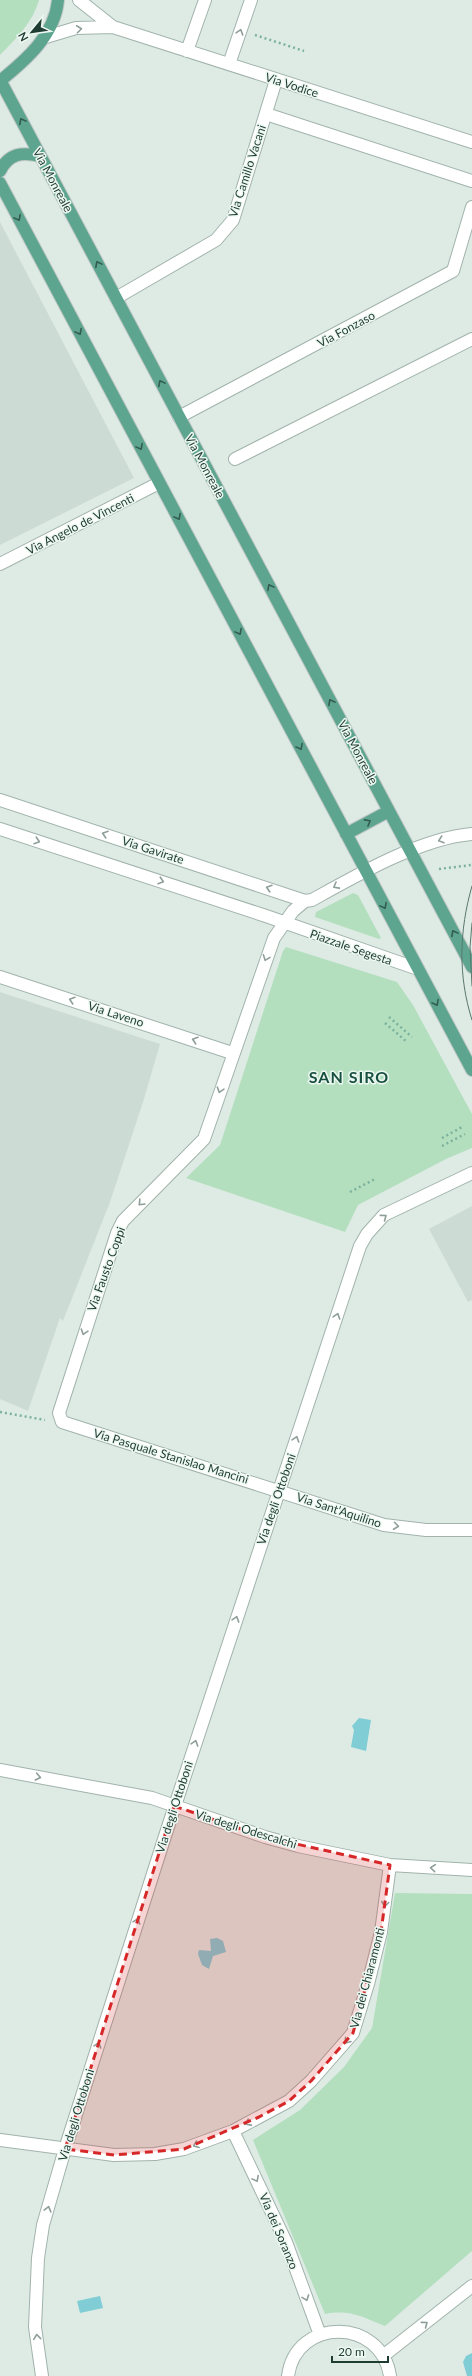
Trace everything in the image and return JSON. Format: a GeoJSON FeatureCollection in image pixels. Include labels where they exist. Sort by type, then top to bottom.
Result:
{"type":"FeatureCollection","features":[{"type":"Feature","properties":{"kind":"main road"},"geometry":{"type":"LineString","coordinates":[[0,80],[23,62],[46,37],[58,0]]}},
{"type":"Feature","properties":{"kind":"main road","name":"Via Monreale"},"geometry":{"type":"LineString","coordinates":[[0,80],[411,851]]}},
{"type":"Feature","properties":{"kind":"main road"},"geometry":{"type":"LineString","coordinates":[[0,171],[4,163],[16,154],[26,153],[40,156]]}},
{"type":"Feature","properties":{"kind":"main road"},"geometry":{"type":"LineString","coordinates":[[0,183],[366,871]]}},
{"type":"Feature","properties":{"kind":"main road"},"geometry":{"type":"LineString","coordinates":[[346,834],[389,811]]}},
{"type":"Feature","properties":{"kind":"main road"},"geometry":{"type":"LineString","coordinates":[[411,851],[472,967]]}},
{"type":"Feature","properties":{"kind":"main road","name":"Piazzale Segesta"},"geometry":{"type":"LineString","coordinates":[[366,871],[472,1070]]}},
{"type":"Feature","properties":{"kind":"street","name":"Via Vodice"},"geometry":{"type":"LineString","coordinates":[[79,0],[113,27]]}},
{"type":"Feature","properties":{"kind":"street"},"geometry":{"type":"LineString","coordinates":[[187,51],[205,0]]}},
{"type":"Feature","properties":{"kind":"street"},"geometry":{"type":"LineString","coordinates":[[230,64],[251,0]]}},
{"type":"Feature","properties":{"kind":"street","name":"Via Vodice"},"geometry":{"type":"LineString","coordinates":[[46,37],[76,28],[113,27],[472,142]]}},
{"type":"Feature","properties":{"kind":"street","name":"Via Camillo Vacani"},"geometry":{"type":"LineString","coordinates":[[116,298],[216,240],[233,220],[276,80]]}},
{"type":"Feature","properties":{"kind":"street"},"geometry":{"type":"LineString","coordinates":[[266,114],[472,181]]}},
{"type":"Feature","properties":{"kind":"street","name":"Via Fonzaso"},"geometry":{"type":"LineString","coordinates":[[179,418],[453,272],[472,207]]}},
{"type":"Feature","properties":{"kind":"street"},"geometry":{"type":"LineString","coordinates":[[235,459],[472,339]]}},
{"type":"Feature","properties":{"kind":"street","name":"Via Angelo de Vincenti"},"geometry":{"type":"LineString","coordinates":[[0,564],[159,483]]}},
{"type":"Feature","properties":{"kind":"street","name":"Via Gavirate"},"geometry":{"type":"LineString","coordinates":[[0,800],[305,901]]}},
{"type":"Feature","properties":{"kind":"street"},"geometry":{"type":"LineString","coordinates":[[0,829],[266,916],[284,924]]}},
{"type":"Feature","properties":{"kind":"street"},"geometry":{"type":"LineString","coordinates":[[232,1053],[266,956],[284,924],[305,901],[411,851],[453,836],[472,834]]}},
{"type":"Feature","properties":{"kind":"street","name":"Piazzale Segesta"},"geometry":{"type":"LineString","coordinates":[[284,924],[418,969]]}},
{"type":"Feature","properties":{"kind":"street","name":"Via Laveno"},"geometry":{"type":"LineString","coordinates":[[0,977],[232,1053]]}},
{"type":"Feature","properties":{"kind":"street","name":"Via Fausto Coppi"},"geometry":{"type":"LineString","coordinates":[[62,1422],[59,1413],[61,1400],[117,1233],[123,1221],[204,1139],[232,1053]]}},
{"type":"Feature","properties":{"kind":"street","name":"Via degli Ottoboni"},"geometry":{"type":"LineString","coordinates":[[42,2376],[36,2326],[38,2258],[43,2225],[64,2148],[174,1806],[360,1246],[367,1234],[384,1215],[472,1173]]}},
{"type":"Feature","properties":{"kind":"street","name":"Via Pasquale Stanislao Mancini"},"geometry":{"type":"LineString","coordinates":[[62,1422],[279,1490]]}},
{"type":"Feature","properties":{"kind":"street","name":"Via Sant'Aquilino"},"geometry":{"type":"LineString","coordinates":[[279,1490],[347,1514],[384,1525],[426,1530],[472,1530]]}},
{"type":"Feature","properties":{"kind":"street","name":"Via degli Odescalchi"},"geometry":{"type":"LineString","coordinates":[[0,1770],[152,1798],[265,1837],[390,1865],[472,1870]]}},
{"type":"Feature","properties":{"kind":"street","name":"Via dei Chiaramonti"},"geometry":{"type":"LineString","coordinates":[[0,2140],[114,2155],[155,2154],[184,2150],[233,2131],[289,2101],[311,2081],[353,2033],[368,1984],[381,1932],[390,1865]]}},
{"type":"Feature","properties":{"kind":"street","name":"Via dei Soranzo"},"geometry":{"type":"LineString","coordinates":[[233,2131],[286,2242],[320,2335]]}},
{"type":"Feature","properties":{"kind":"street"},"geometry":{"type":"LineString","coordinates":[[382,2356],[472,2286]]}},
{"type":"Feature","properties":{"kind":"street"},"geometry":{"type":"LineString","coordinates":[[288,2376],[291,2362],[297,2352],[305,2344],[320,2335],[337,2331],[355,2334],[370,2342],[382,2356],[390,2376]]}},
{"type":"Feature","properties":{"kind":"path"},"geometry":{"type":"LineString","coordinates":[[240,30],[304,51]]}},
{"type":"Feature","properties":{"kind":"path"},"geometry":{"type":"LineString","coordinates":[[439,869],[471,865]]}},
{"type":"Feature","properties":{"kind":"path"},"geometry":{"type":"LineString","coordinates":[[389,1017],[412,1037]]}},
{"type":"Feature","properties":{"kind":"path"},"geometry":{"type":"LineString","coordinates":[[385,1023],[407,1042]]}},
{"type":"Feature","properties":{"kind":"path"},"geometry":{"type":"LineString","coordinates":[[442,1138],[464,1126]]}},
{"type":"Feature","properties":{"kind":"path"},"geometry":{"type":"LineString","coordinates":[[442,1146],[465,1134]]}},
{"type":"Feature","properties":{"kind":"path"},"geometry":{"type":"LineString","coordinates":[[350,1192],[375,1179]]}},
{"type":"Feature","properties":{"kind":"path"},"geometry":{"type":"LineString","coordinates":[[0,1412],[45,1420]]}},
{"type":"Feature","properties":{"kind":"highlighted area"},"geometry":{"type":"Polygon","coordinates":[[[174,1806],[265,1837],[390,1865],[381,1932],[353,2033],[311,2081],[289,2101],[259,2117],[184,2149],[114,2155],[65,2149],[174,1806]]]}},
{"type":"Feature","properties":{"kind":"shaded area"},"geometry":{"type":"Polygon","coordinates":[[[0,222],[134,478],[0,545],[0,222]]]}},
{"type":"Feature","properties":{"kind":"shaded area"},"geometry":{"type":"Polygon","coordinates":[[[0,992],[160,1044],[144,1099],[110,1202],[63,1321],[60,1318],[28,1411],[0,1399],[0,992]]]}},
{"type":"Feature","properties":{"kind":"shaded area"},"geometry":{"type":"Polygon","coordinates":[[[472,1206],[472,1300],[468,1302],[429,1229],[472,1206]]]}},
{"type":"Feature","properties":{"kind":"green space"},"geometry":{"type":"Polygon","coordinates":[[[0,0],[39,0],[33,16],[18,36],[0,55],[0,0]]]}},
{"type":"Feature","properties":{"kind":"green space"},"geometry":{"type":"Polygon","coordinates":[[[353,893],[358,895],[381,938],[379,939],[315,917],[316,912],[353,893]]]}},
{"type":"Feature","properties":{"kind":"green space"},"geometry":{"type":"Polygon","coordinates":[[[286,947],[397,982],[413,1005],[472,1114],[472,1148],[446,1159],[358,1205],[345,1232],[186,1178],[220,1145],[283,951],[286,947]]]}},
{"type":"Feature","properties":{"kind":"green space"},"geometry":{"type":"Polygon","coordinates":[[[395,1893],[472,1894],[472,2251],[385,2326],[349,2313],[341,2312],[325,2314],[253,2140],[300,2110],[344,2067],[372,2028],[395,1893]]]}},
{"type":"Feature","properties":{"kind":"water"},"geometry":{"type":"Polygon","coordinates":[[[359,1718],[371,1720],[366,1751],[351,1747],[354,1730],[352,1726],[359,1718]]]}},
{"type":"Feature","properties":{"kind":"water"},"geometry":{"type":"Polygon","coordinates":[[[217,1938],[223,1941],[226,1952],[213,1956],[209,1969],[202,1965],[198,1954],[199,1950],[211,1951],[210,1939],[217,1938]]]}},
{"type":"Feature","properties":{"kind":"water"},"geometry":{"type":"Polygon","coordinates":[[[100,2296],[103,2308],[80,2313],[77,2301],[100,2296]]]}},
{"type":"Feature","properties":{"kind":"water"},"geometry":{"type":"Polygon","coordinates":[[[472,2353],[472,2376],[467,2376],[463,2362],[466,2356],[472,2353]]]}},
{"type":"Feature","properties":{"kind":"tram line"},"geometry":{"type":"LineString","coordinates":[[472,886],[465,920],[462,953],[464,987],[472,1020]]}},
{"type":"Feature","properties":{"kind":"tram line"},"geometry":{"type":"LineString","coordinates":[[472,923],[470,947],[472,986]]}},
{"type":"Feature","properties":{"kind":"district","name":"SAN SIRO"},"geometry":{"type":"Point","coordinates":[349,1076]}}]}
